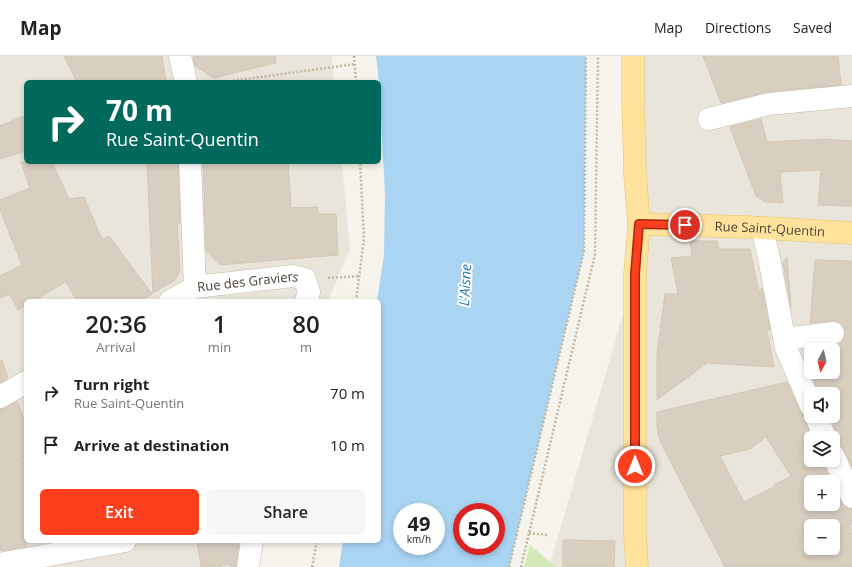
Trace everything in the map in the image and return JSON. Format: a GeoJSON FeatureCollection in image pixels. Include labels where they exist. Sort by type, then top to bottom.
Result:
{"type":"FeatureCollection","features":[{"type":"Feature","properties":{"kind":"main road"},"geometry":{"type":"LineString","coordinates":[[634,56],[633,100],[635,174],[639,224],[635,274],[634,534],[637,567]]}},
{"type":"Feature","properties":{"kind":"main road","name":"Rue Saint-Quentin"},"geometry":{"type":"LineString","coordinates":[[639,224],[852,233]]}},
{"type":"Feature","properties":{"kind":"street"},"geometry":{"type":"LineString","coordinates":[[180,56],[186,80]]}},
{"type":"Feature","properties":{"kind":"street"},"geometry":{"type":"LineString","coordinates":[[709,119],[769,104],[852,96]]}},
{"type":"Feature","properties":{"kind":"street"},"geometry":{"type":"LineString","coordinates":[[190,164],[195,287]]}},
{"type":"Feature","properties":{"kind":"street"},"geometry":{"type":"LineString","coordinates":[[755,228],[769,258],[786,348],[804,390]]}},
{"type":"Feature","properties":{"kind":"street","name":"Rue des Graviers"},"geometry":{"type":"LineString","coordinates":[[174,299],[195,287],[293,276],[305,279]]}},
{"type":"Feature","properties":{"kind":"street"},"geometry":{"type":"LineString","coordinates":[[305,279],[308,292],[306,299]]}},
{"type":"Feature","properties":{"kind":"street"},"geometry":{"type":"LineString","coordinates":[[784,339],[833,333]]}},
{"type":"Feature","properties":{"kind":"street"},"geometry":{"type":"LineString","coordinates":[[0,397],[24,383]]}},
{"type":"Feature","properties":{"kind":"street"},"geometry":{"type":"LineString","coordinates":[[838,467],[852,497]]}},
{"type":"Feature","properties":{"kind":"street"},"geometry":{"type":"LineString","coordinates":[[0,564],[114,543]]}},
{"type":"Feature","properties":{"kind":"street"},"geometry":{"type":"LineString","coordinates":[[248,567],[252,543]]}},
{"type":"Feature","properties":{"kind":"path"},"geometry":{"type":"LineString","coordinates":[[354,56],[356,80]]}},
{"type":"Feature","properties":{"kind":"path"},"geometry":{"type":"LineString","coordinates":[[509,567],[584,251],[586,56]]}},
{"type":"Feature","properties":{"kind":"path"},"geometry":{"type":"LineString","coordinates":[[521,567],[595,254],[598,56]]}},
{"type":"Feature","properties":{"kind":"path"},"geometry":{"type":"LineString","coordinates":[[239,80],[355,64]]}},
{"type":"Feature","properties":{"kind":"path"},"geometry":{"type":"LineString","coordinates":[[356,299],[364,238],[360,164]]}},
{"type":"Feature","properties":{"kind":"path"},"geometry":{"type":"LineString","coordinates":[[305,279],[360,276]]}},
{"type":"Feature","properties":{"kind":"path"},"geometry":{"type":"LineString","coordinates":[[529,533],[547,535]]}},
{"type":"Feature","properties":{"kind":"path"},"geometry":{"type":"LineString","coordinates":[[312,567],[317,543]]}},
{"type":"Feature","properties":{"kind":"shaded area"},"geometry":{"type":"Polygon","coordinates":[[[0,56],[332,56],[334,80],[24,80],[24,164],[342,164],[350,249],[329,299],[24,299],[24,543],[248,543],[243,567],[0,567],[0,56]]]}},
{"type":"Feature","properties":{"kind":"shaded area"},"geometry":{"type":"Polygon","coordinates":[[[633,56],[852,56],[852,567],[549,567],[635,274],[633,56]]]}},
{"type":"Feature","properties":{"kind":"green space"},"geometry":{"type":"Polygon","coordinates":[[[530,545],[556,567],[524,567],[530,545]]]}},
{"type":"Feature","properties":{"kind":"water","name":"L'Aisne"},"geometry":{"type":"Polygon","coordinates":[[[376,56],[586,56],[584,251],[509,567],[339,567],[343,543],[381,543],[381,299],[377,299],[384,255],[385,194],[381,119],[381,80],[379,80],[376,56]]]}},
{"type":"Feature","properties":{"kind":"building"},"geometry":{"type":"Polygon","coordinates":[[[64,56],[162,56],[166,80],[76,80],[64,56]]]}},
{"type":"Feature","properties":{"kind":"building"},"geometry":{"type":"Polygon","coordinates":[[[193,56],[275,56],[276,63],[214,78],[195,66],[193,56]]]}},
{"type":"Feature","properties":{"kind":"building"},"geometry":{"type":"Polygon","coordinates":[[[703,56],[838,56],[841,85],[768,92],[721,103],[703,56]]]}},
{"type":"Feature","properties":{"kind":"building"},"geometry":{"type":"Polygon","coordinates":[[[24,116],[24,152],[0,159],[0,126],[24,116]]]}},
{"type":"Feature","properties":{"kind":"building"},"geometry":{"type":"Polygon","coordinates":[[[761,119],[767,142],[826,139],[852,141],[852,206],[818,205],[821,170],[780,172],[783,203],[765,202],[756,196],[730,127],[761,119]]]}},
{"type":"Feature","properties":{"kind":"building"},"geometry":{"type":"Polygon","coordinates":[[[21,162],[24,162],[24,164],[53,164],[69,199],[84,197],[102,240],[109,236],[152,294],[144,299],[76,299],[66,282],[36,299],[24,299],[24,306],[18,310],[10,294],[0,298],[0,276],[22,265],[0,210],[0,200],[30,188],[21,162]]]}},
{"type":"Feature","properties":{"kind":"building"},"geometry":{"type":"Polygon","coordinates":[[[147,164],[178,164],[180,224],[177,221],[180,271],[175,280],[153,293],[147,164]]]}},
{"type":"Feature","properties":{"kind":"building"},"geometry":{"type":"Polygon","coordinates":[[[203,164],[288,164],[291,208],[318,207],[318,214],[336,214],[338,255],[220,265],[206,251],[203,164]]]}},
{"type":"Feature","properties":{"kind":"building"},"geometry":{"type":"Polygon","coordinates":[[[690,241],[717,241],[719,249],[750,249],[759,292],[762,288],[770,330],[767,331],[774,367],[707,363],[657,400],[657,354],[665,294],[678,294],[671,258],[692,256],[690,241]]]}},
{"type":"Feature","properties":{"kind":"building"},"geometry":{"type":"Polygon","coordinates":[[[787,258],[791,307],[783,263],[787,258]]]}},
{"type":"Feature","properties":{"kind":"building"},"geometry":{"type":"Polygon","coordinates":[[[815,260],[852,261],[852,467],[840,445],[840,431],[836,431],[833,423],[840,423],[840,387],[816,387],[813,379],[840,379],[840,343],[844,338],[845,332],[843,326],[838,321],[810,323],[815,260]]]}},
{"type":"Feature","properties":{"kind":"building"},"geometry":{"type":"Polygon","coordinates":[[[2,360],[8,378],[0,383],[0,361],[2,360]]]}},
{"type":"Feature","properties":{"kind":"building"},"geometry":{"type":"Polygon","coordinates":[[[787,382],[800,411],[804,416],[804,423],[806,423],[809,431],[804,431],[804,467],[825,467],[828,475],[804,475],[804,511],[840,511],[840,500],[845,507],[852,509],[852,524],[849,526],[852,531],[852,567],[725,567],[660,441],[657,427],[657,412],[787,382]],[[766,437],[750,449],[720,456],[744,502],[774,487],[774,485],[791,476],[766,437]]]}},
{"type":"Feature","properties":{"kind":"building"},"geometry":{"type":"Polygon","coordinates":[[[17,401],[24,419],[24,458],[22,458],[24,464],[24,543],[26,543],[26,547],[0,551],[0,409],[6,408],[17,401]]]}},
{"type":"Feature","properties":{"kind":"building"},"geometry":{"type":"Polygon","coordinates":[[[563,540],[615,541],[614,567],[563,567],[563,540]]]}},
{"type":"Feature","properties":{"kind":"building"},"geometry":{"type":"Polygon","coordinates":[[[197,543],[239,543],[236,567],[227,565],[218,567],[201,567],[197,543]]]}},
{"type":"Feature","properties":{"kind":"route"},"geometry":{"type":"LineString","coordinates":[[635,466],[635,274],[639,224],[685,225]]}}]}
